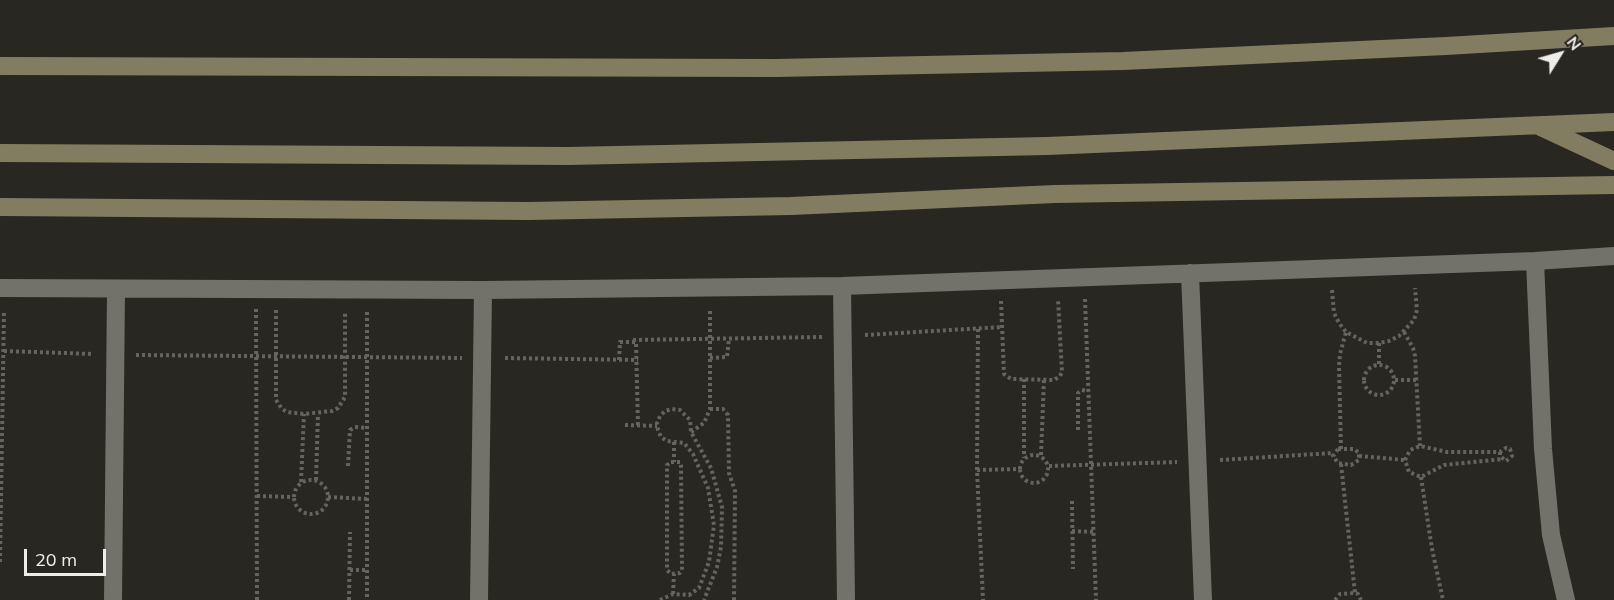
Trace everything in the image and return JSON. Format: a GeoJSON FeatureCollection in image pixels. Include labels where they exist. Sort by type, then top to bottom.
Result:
{"type":"FeatureCollection","features":[{"type":"Feature","properties":{"kind":"main road"},"geometry":{"type":"LineString","coordinates":[[0,66],[788,68],[1123,61],[1614,36]]}},
{"type":"Feature","properties":{"kind":"main road"},"geometry":{"type":"LineString","coordinates":[[0,153],[568,156],[1047,146],[1614,122]]}},
{"type":"Feature","properties":{"kind":"main road"},"geometry":{"type":"LineString","coordinates":[[1539,126],[1614,161]]}},
{"type":"Feature","properties":{"kind":"main road"},"geometry":{"type":"LineString","coordinates":[[0,207],[540,211],[791,206],[1055,194],[1614,185]]}},
{"type":"Feature","properties":{"kind":"street"},"geometry":{"type":"LineString","coordinates":[[2,288],[367,291],[842,286],[1534,261],[1614,256]]}},
{"type":"Feature","properties":{"kind":"street"},"geometry":{"type":"LineString","coordinates":[[1534,261],[1543,448],[1551,535],[1566,600]]}},
{"type":"Feature","properties":{"kind":"street"},"geometry":{"type":"LineString","coordinates":[[1190,273],[1203,600]]}},
{"type":"Feature","properties":{"kind":"street"},"geometry":{"type":"LineString","coordinates":[[842,286],[846,600]]}},
{"type":"Feature","properties":{"kind":"street"},"geometry":{"type":"LineString","coordinates":[[113,600],[116,290]]}},
{"type":"Feature","properties":{"kind":"street"},"geometry":{"type":"LineString","coordinates":[[479,600],[483,290]]}},
{"type":"Feature","properties":{"kind":"path"},"geometry":{"type":"LineString","coordinates":[[1330,268],[1334,313],[1339,323],[1346,332],[1367,343],[1379,343],[1389,341],[1404,332],[1414,320],[1417,310],[1414,265]]}},
{"type":"Feature","properties":{"kind":"path"},"geometry":{"type":"LineString","coordinates":[[1000,281],[1005,374],[1011,379],[1058,379],[1062,372],[1057,278]]}},
{"type":"Feature","properties":{"kind":"path"},"geometry":{"type":"LineString","coordinates":[[1084,278],[1096,600]]}},
{"type":"Feature","properties":{"kind":"path"},"geometry":{"type":"LineString","coordinates":[[0,562],[4,351],[2,288]]}},
{"type":"Feature","properties":{"kind":"path"},"geometry":{"type":"LineString","coordinates":[[691,432],[704,423],[710,409],[710,288]]}},
{"type":"Feature","properties":{"kind":"path"},"geometry":{"type":"LineString","coordinates":[[256,291],[257,600]]}},
{"type":"Feature","properties":{"kind":"path"},"geometry":{"type":"LineString","coordinates":[[276,291],[275,394],[278,405],[287,412],[304,414],[332,411],[343,403],[346,390],[344,291]]}},
{"type":"Feature","properties":{"kind":"path"},"geometry":{"type":"LineString","coordinates":[[367,291],[367,600]]}},
{"type":"Feature","properties":{"kind":"path"},"geometry":{"type":"LineString","coordinates":[[978,329],[976,470],[983,600]]}},
{"type":"Feature","properties":{"kind":"path"},"geometry":{"type":"LineString","coordinates":[[1341,449],[1339,366],[1346,332]]}},
{"type":"Feature","properties":{"kind":"path"},"geometry":{"type":"LineString","coordinates":[[1404,332],[1413,348],[1420,446]]}},
{"type":"Feature","properties":{"kind":"path"},"geometry":{"type":"LineString","coordinates":[[710,358],[727,357],[729,339]]}},
{"type":"Feature","properties":{"kind":"path"},"geometry":{"type":"LineString","coordinates":[[619,360],[619,344],[623,340],[636,342],[638,426]]}},
{"type":"Feature","properties":{"kind":"path"},"geometry":{"type":"LineString","coordinates":[[1379,343],[1379,364]]}},
{"type":"Feature","properties":{"kind":"path"},"geometry":{"type":"LineString","coordinates":[[4,351],[115,355],[638,360]]}},
{"type":"Feature","properties":{"kind":"path"},"geometry":{"type":"LineString","coordinates":[[1379,364],[1387,366],[1393,372],[1395,380],[1392,389],[1386,395],[1377,396],[1369,391],[1364,383],[1365,374],[1370,367],[1379,364]]}},
{"type":"Feature","properties":{"kind":"path"},"geometry":{"type":"LineString","coordinates":[[1024,379],[1024,458],[1020,469],[1026,481],[1032,483],[1045,478],[1048,466],[1041,455],[1044,379]]}},
{"type":"Feature","properties":{"kind":"path"},"geometry":{"type":"LineString","coordinates":[[1395,380],[1416,380]]}},
{"type":"Feature","properties":{"kind":"path"},"geometry":{"type":"LineString","coordinates":[[1078,430],[1078,393],[1082,390],[1088,391]]}},
{"type":"Feature","properties":{"kind":"path"},"geometry":{"type":"LineString","coordinates":[[710,409],[723,409],[728,415],[729,473],[735,491],[734,600]]}},
{"type":"Feature","properties":{"kind":"path"},"geometry":{"type":"LineString","coordinates":[[660,600],[673,594],[689,595],[699,588],[708,562],[714,525],[712,506],[702,470],[684,443],[667,441],[661,437],[658,426],[660,416],[665,411],[680,410],[690,420],[691,432],[711,468],[722,507],[721,547],[717,567],[704,600]]}},
{"type":"Feature","properties":{"kind":"path"},"geometry":{"type":"LineString","coordinates":[[301,483],[304,414]]}},
{"type":"Feature","properties":{"kind":"path"},"geometry":{"type":"LineString","coordinates":[[316,480],[318,414]]}},
{"type":"Feature","properties":{"kind":"path"},"geometry":{"type":"LineString","coordinates":[[625,425],[658,426]]}},
{"type":"Feature","properties":{"kind":"path"},"geometry":{"type":"LineString","coordinates":[[348,466],[350,430],[367,428]]}},
{"type":"Feature","properties":{"kind":"path"},"geometry":{"type":"LineString","coordinates":[[674,442],[674,462]]}},
{"type":"Feature","properties":{"kind":"path"},"geometry":{"type":"LineString","coordinates":[[1420,446],[1447,452],[1500,452],[1506,448],[1512,453],[1510,459],[1444,465],[1421,477],[1409,472],[1405,459],[1410,450],[1420,446]]}},
{"type":"Feature","properties":{"kind":"path"},"geometry":{"type":"LineString","coordinates":[[1341,449],[1354,449],[1359,456],[1359,460],[1354,464],[1341,464],[1335,462],[1333,456],[1335,451],[1341,449]]}},
{"type":"Feature","properties":{"kind":"path"},"geometry":{"type":"LineString","coordinates":[[1500,452],[1503,459]]}},
{"type":"Feature","properties":{"kind":"path"},"geometry":{"type":"LineString","coordinates":[[1024,458],[1032,454],[1041,455]]}},
{"type":"Feature","properties":{"kind":"path"},"geometry":{"type":"LineString","coordinates":[[1359,456],[1405,459]]}},
{"type":"Feature","properties":{"kind":"path"},"geometry":{"type":"LineString","coordinates":[[669,462],[680,462],[682,570],[674,574],[669,574],[668,570],[667,465],[669,462]]}},
{"type":"Feature","properties":{"kind":"path"},"geometry":{"type":"LineString","coordinates":[[1341,464],[1355,592]]}},
{"type":"Feature","properties":{"kind":"path"},"geometry":{"type":"LineString","coordinates":[[976,470],[1020,469]]}},
{"type":"Feature","properties":{"kind":"path"},"geometry":{"type":"LineString","coordinates":[[1421,477],[1432,549],[1443,600]]}},
{"type":"Feature","properties":{"kind":"path"},"geometry":{"type":"LineString","coordinates":[[308,480],[316,480],[327,490],[326,506],[320,513],[311,515],[302,513],[293,497],[295,489],[308,480]]}},
{"type":"Feature","properties":{"kind":"path"},"geometry":{"type":"LineString","coordinates":[[257,496],[293,497]]}},
{"type":"Feature","properties":{"kind":"path"},"geometry":{"type":"LineString","coordinates":[[328,497],[367,499]]}},
{"type":"Feature","properties":{"kind":"path"},"geometry":{"type":"LineString","coordinates":[[1072,501],[1073,569]]}},
{"type":"Feature","properties":{"kind":"path"},"geometry":{"type":"LineString","coordinates":[[1072,531],[1094,532]]}},
{"type":"Feature","properties":{"kind":"path"},"geometry":{"type":"LineString","coordinates":[[349,600],[350,532]]}},
{"type":"Feature","properties":{"kind":"path"},"geometry":{"type":"LineString","coordinates":[[350,570],[367,570]]}},
{"type":"Feature","properties":{"kind":"path"},"geometry":{"type":"LineString","coordinates":[[673,594],[674,574]]}},
{"type":"Feature","properties":{"kind":"path"},"geometry":{"type":"LineString","coordinates":[[1335,600],[1340,594],[1355,592],[1359,594],[1361,600]]}}]}
